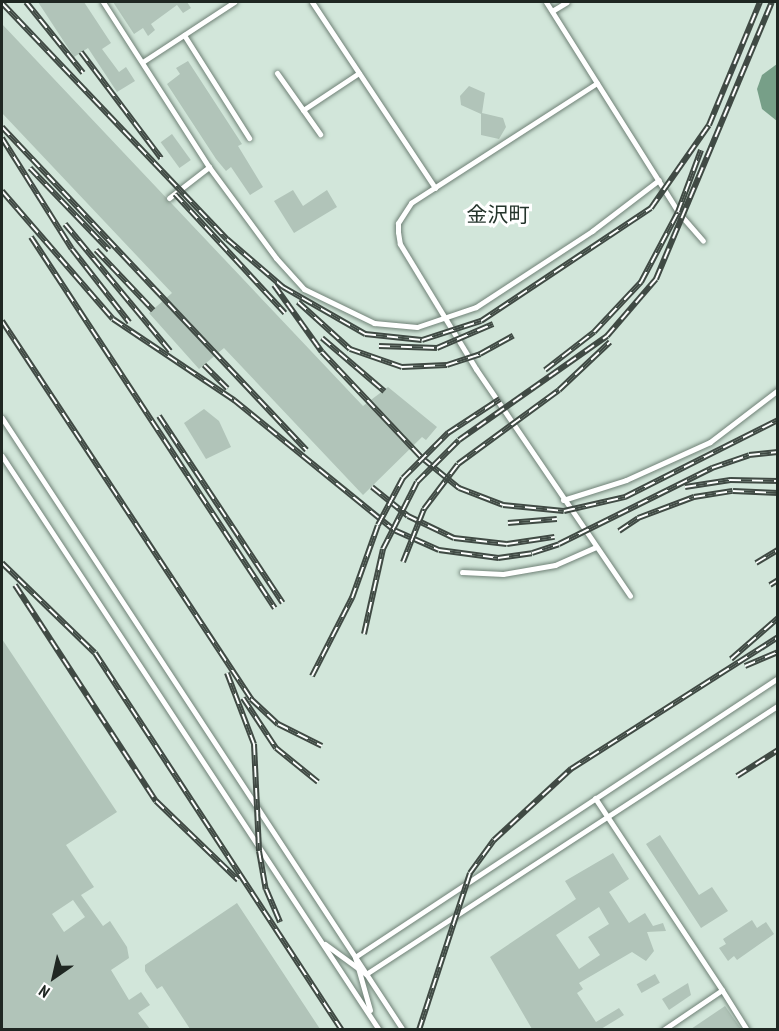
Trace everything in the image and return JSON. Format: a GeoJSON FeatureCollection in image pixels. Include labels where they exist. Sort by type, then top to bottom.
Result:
{"type":"FeatureCollection","features":[{"type":"Feature","properties":{"kind":"lane"},"geometry":{"type":"LineString","coordinates":[[103,2],[144,61],[209,167],[304,289],[374,323],[417,327],[448,320],[592,231],[659,180]]}},
{"type":"Feature","properties":{"kind":"lane"},"geometry":{"type":"LineString","coordinates":[[144,61],[234,2]]}},
{"type":"Feature","properties":{"kind":"lane"},"geometry":{"type":"LineString","coordinates":[[312,2],[435,188]]}},
{"type":"Feature","properties":{"kind":"lane"},"geometry":{"type":"LineString","coordinates":[[546,2],[659,180],[703,241]]}},
{"type":"Feature","properties":{"kind":"lane"},"geometry":{"type":"LineString","coordinates":[[552,11],[567,2]]}},
{"type":"Feature","properties":{"kind":"lane"},"geometry":{"type":"LineString","coordinates":[[184,35],[249,138]]}},
{"type":"Feature","properties":{"kind":"lane"},"geometry":{"type":"LineString","coordinates":[[277,73],[320,134]]}},
{"type":"Feature","properties":{"kind":"lane"},"geometry":{"type":"LineString","coordinates":[[303,110],[359,73]]}},
{"type":"Feature","properties":{"kind":"lane"},"geometry":{"type":"LineString","coordinates":[[597,83],[435,188],[404,212],[398,232],[400,244],[448,320],[563,500],[630,596]]}},
{"type":"Feature","properties":{"kind":"lane"},"geometry":{"type":"LineString","coordinates":[[169,198],[209,167]]}},
{"type":"Feature","properties":{"kind":"lane"},"geometry":{"type":"LineString","coordinates":[[563,500],[626,480],[710,442],[777,390]]}},
{"type":"Feature","properties":{"kind":"lane"},"geometry":{"type":"LineString","coordinates":[[2,418],[403,1029]]}},
{"type":"Feature","properties":{"kind":"lane"},"geometry":{"type":"LineString","coordinates":[[2,456],[378,1029]]}},
{"type":"Feature","properties":{"kind":"lane"},"geometry":{"type":"LineString","coordinates":[[462,572],[503,574],[555,565],[596,546]]}},
{"type":"Feature","properties":{"kind":"lane"},"geometry":{"type":"LineString","coordinates":[[355,957],[777,678]]}},
{"type":"Feature","properties":{"kind":"lane"},"geometry":{"type":"LineString","coordinates":[[366,974],[777,705]]}},
{"type":"Feature","properties":{"kind":"lane"},"geometry":{"type":"LineString","coordinates":[[595,798],[747,1029]]}},
{"type":"Feature","properties":{"kind":"lane"},"geometry":{"type":"LineString","coordinates":[[316,934],[357,970],[366,974]]}},
{"type":"Feature","properties":{"kind":"lane"},"geometry":{"type":"LineString","coordinates":[[355,957],[357,970],[378,1029]]}},
{"type":"Feature","properties":{"kind":"lane"},"geometry":{"type":"LineString","coordinates":[[663,1029],[722,990]]}},
{"type":"Feature","properties":{"kind":"shaded area"},"geometry":{"type":"Polygon","coordinates":[[[777,64],[777,121],[762,109],[757,89],[762,75],[777,64]]]}},
{"type":"Feature","properties":{"kind":"building"},"geometry":{"type":"Polygon","coordinates":[[[38,2],[84,2],[111,43],[102,49],[119,72],[126,67],[135,81],[117,92],[88,48],[74,57],[38,2]]]}},
{"type":"Feature","properties":{"kind":"building"},"geometry":{"type":"Polygon","coordinates":[[[113,2],[187,2],[191,8],[183,13],[177,5],[151,24],[155,30],[148,36],[143,28],[134,34],[113,2]]]}},
{"type":"Feature","properties":{"kind":"building"},"geometry":{"type":"Polygon","coordinates":[[[2,24],[363,406],[388,387],[437,427],[426,440],[422,437],[363,495],[224,348],[199,369],[149,313],[172,293],[2,113],[2,24]]]}},
{"type":"Feature","properties":{"kind":"building"},"geometry":{"type":"Polygon","coordinates":[[[188,61],[242,144],[238,146],[263,187],[250,195],[231,167],[226,171],[216,159],[167,84],[180,74],[176,68],[188,61]]]}},
{"type":"Feature","properties":{"kind":"building"},"geometry":{"type":"Polygon","coordinates":[[[469,86],[485,93],[482,113],[503,118],[506,127],[499,139],[481,135],[481,114],[461,105],[460,96],[469,86]]]}},
{"type":"Feature","properties":{"kind":"building"},"geometry":{"type":"Polygon","coordinates":[[[172,134],[191,160],[179,168],[161,142],[172,134]]]}},
{"type":"Feature","properties":{"kind":"building"},"geometry":{"type":"Polygon","coordinates":[[[293,190],[303,206],[327,190],[337,207],[294,233],[274,201],[293,190]]]}},
{"type":"Feature","properties":{"kind":"building"},"geometry":{"type":"Polygon","coordinates":[[[204,409],[219,421],[231,447],[206,459],[184,423],[204,409]]]}},
{"type":"Feature","properties":{"kind":"building"},"geometry":{"type":"Polygon","coordinates":[[[2,639],[117,812],[66,845],[94,887],[81,895],[103,926],[110,921],[127,947],[129,958],[111,970],[129,1000],[141,992],[150,1005],[138,1013],[150,1029],[2,1029],[2,639]],[[73,900],[52,914],[64,932],[85,917],[73,900]]]}},
{"type":"Feature","properties":{"kind":"building"},"geometry":{"type":"Polygon","coordinates":[[[660,835],[699,895],[712,887],[728,911],[701,928],[646,844],[660,835]]]}},
{"type":"Feature","properties":{"kind":"building"},"geometry":{"type":"Polygon","coordinates":[[[613,853],[629,879],[609,892],[629,923],[645,913],[653,926],[663,923],[666,931],[647,932],[654,951],[646,961],[632,952],[579,983],[583,989],[577,993],[596,1022],[619,1008],[624,1015],[601,1029],[532,1029],[490,957],[576,899],[565,881],[613,853]],[[599,907],[556,935],[579,969],[600,955],[588,937],[609,924],[599,907]]]}},
{"type":"Feature","properties":{"kind":"building"},"geometry":{"type":"Polygon","coordinates":[[[237,903],[320,1029],[190,1029],[162,986],[157,989],[145,971],[145,965],[237,903]]]}},
{"type":"Feature","properties":{"kind":"building"},"geometry":{"type":"Polygon","coordinates":[[[752,920],[757,928],[766,922],[774,934],[737,960],[734,956],[728,961],[719,948],[726,944],[723,939],[752,920]]]}},
{"type":"Feature","properties":{"kind":"building"},"geometry":{"type":"Polygon","coordinates":[[[655,974],[660,983],[641,993],[637,984],[655,974]]]}},
{"type":"Feature","properties":{"kind":"building"},"geometry":{"type":"Polygon","coordinates":[[[688,983],[691,995],[669,1010],[662,999],[688,983]]]}},
{"type":"Feature","properties":{"kind":"building"},"geometry":{"type":"Polygon","coordinates":[[[725,1006],[741,1029],[691,1029],[725,1006]]]}},
{"type":"Feature","properties":{"kind":"railway"},"geometry":{"type":"LineString","coordinates":[[26,2],[83,73]]}},
{"type":"Feature","properties":{"kind":"railway"},"geometry":{"type":"LineString","coordinates":[[2,3],[227,239],[283,287],[365,334],[422,340],[481,321],[651,208],[709,125],[760,2]]}},
{"type":"Feature","properties":{"kind":"railway"},"geometry":{"type":"LineString","coordinates":[[364,634],[383,549],[417,482],[459,440],[607,336],[656,279],[772,2]]}},
{"type":"Feature","properties":{"kind":"railway"},"geometry":{"type":"LineString","coordinates":[[81,52],[161,158]]}},
{"type":"Feature","properties":{"kind":"railway"},"geometry":{"type":"LineString","coordinates":[[2,127],[306,450]]}},
{"type":"Feature","properties":{"kind":"railway"},"geometry":{"type":"LineString","coordinates":[[2,138],[72,249],[129,322]]}},
{"type":"Feature","properties":{"kind":"railway"},"geometry":{"type":"LineString","coordinates":[[545,370],[594,332],[641,282],[678,212],[701,150]]}},
{"type":"Feature","properties":{"kind":"railway"},"geometry":{"type":"LineString","coordinates":[[30,168],[109,250]]}},
{"type":"Feature","properties":{"kind":"railway"},"geometry":{"type":"LineString","coordinates":[[2,191],[113,319],[234,400],[394,530],[439,550],[498,558],[532,553],[559,544],[712,468],[749,455],[778,452]]}},
{"type":"Feature","properties":{"kind":"railway"},"geometry":{"type":"LineString","coordinates":[[175,194],[285,313]]}},
{"type":"Feature","properties":{"kind":"railway"},"geometry":{"type":"LineString","coordinates":[[65,224],[170,351]]}},
{"type":"Feature","properties":{"kind":"railway"},"geometry":{"type":"LineString","coordinates":[[31,237],[275,608]]}},
{"type":"Feature","properties":{"kind":"railway"},"geometry":{"type":"LineString","coordinates":[[96,250],[153,310]]}},
{"type":"Feature","properties":{"kind":"railway"},"geometry":{"type":"LineString","coordinates":[[274,285],[322,352],[422,458],[459,488],[503,505],[564,511],[625,497],[778,420]]}},
{"type":"Feature","properties":{"kind":"railway"},"geometry":{"type":"LineString","coordinates":[[298,302],[350,349],[402,367],[447,365],[480,354],[513,336]]}},
{"type":"Feature","properties":{"kind":"railway"},"geometry":{"type":"LineString","coordinates":[[2,321],[251,699],[278,724],[322,746]]}},
{"type":"Feature","properties":{"kind":"railway"},"geometry":{"type":"LineString","coordinates":[[379,346],[437,348],[493,324]]}},
{"type":"Feature","properties":{"kind":"railway"},"geometry":{"type":"LineString","coordinates":[[322,338],[384,391]]}},
{"type":"Feature","properties":{"kind":"railway"},"geometry":{"type":"LineString","coordinates":[[403,562],[424,509],[458,464],[559,390],[610,342]]}},
{"type":"Feature","properties":{"kind":"railway"},"geometry":{"type":"LineString","coordinates":[[204,365],[227,388]]}},
{"type":"Feature","properties":{"kind":"railway"},"geometry":{"type":"LineString","coordinates":[[312,676],[352,598],[378,525],[403,478],[448,433],[500,399]]}},
{"type":"Feature","properties":{"kind":"railway"},"geometry":{"type":"LineString","coordinates":[[159,416],[283,603]]}},
{"type":"Feature","properties":{"kind":"railway"},"geometry":{"type":"LineString","coordinates":[[685,487],[730,480],[778,481]]}},
{"type":"Feature","properties":{"kind":"railway"},"geometry":{"type":"LineString","coordinates":[[372,487],[408,516],[454,538],[507,544],[554,537]]}},
{"type":"Feature","properties":{"kind":"railway"},"geometry":{"type":"LineString","coordinates":[[619,531],[638,518],[694,497],[733,491],[778,493]]}},
{"type":"Feature","properties":{"kind":"railway"},"geometry":{"type":"LineString","coordinates":[[508,523],[557,519]]}},
{"type":"Feature","properties":{"kind":"railway"},"geometry":{"type":"LineString","coordinates":[[756,563],[778,550]]}},
{"type":"Feature","properties":{"kind":"railway"},"geometry":{"type":"LineString","coordinates":[[2,563],[95,653],[342,1030]]}},
{"type":"Feature","properties":{"kind":"railway"},"geometry":{"type":"LineString","coordinates":[[770,585],[778,580]]}},
{"type":"Feature","properties":{"kind":"railway"},"geometry":{"type":"LineString","coordinates":[[15,585],[156,801],[238,880]]}},
{"type":"Feature","properties":{"kind":"railway"},"geometry":{"type":"LineString","coordinates":[[731,659],[778,618]]}},
{"type":"Feature","properties":{"kind":"railway"},"geometry":{"type":"LineString","coordinates":[[419,1030],[470,873],[494,840],[571,769],[778,637]]}},
{"type":"Feature","properties":{"kind":"railway"},"geometry":{"type":"LineString","coordinates":[[745,666],[778,652]]}},
{"type":"Feature","properties":{"kind":"railway"},"geometry":{"type":"LineString","coordinates":[[227,673],[254,744],[259,851],[266,889],[280,922]]}},
{"type":"Feature","properties":{"kind":"railway"},"geometry":{"type":"LineString","coordinates":[[243,698],[276,748],[318,782]]}},
{"type":"Feature","properties":{"kind":"railway"},"geometry":{"type":"LineString","coordinates":[[737,776],[778,750]]}},
{"type":"Feature","properties":{"kind":"district","name":"金沢町"},"geometry":{"type":"Point","coordinates":[498,215]}}]}
